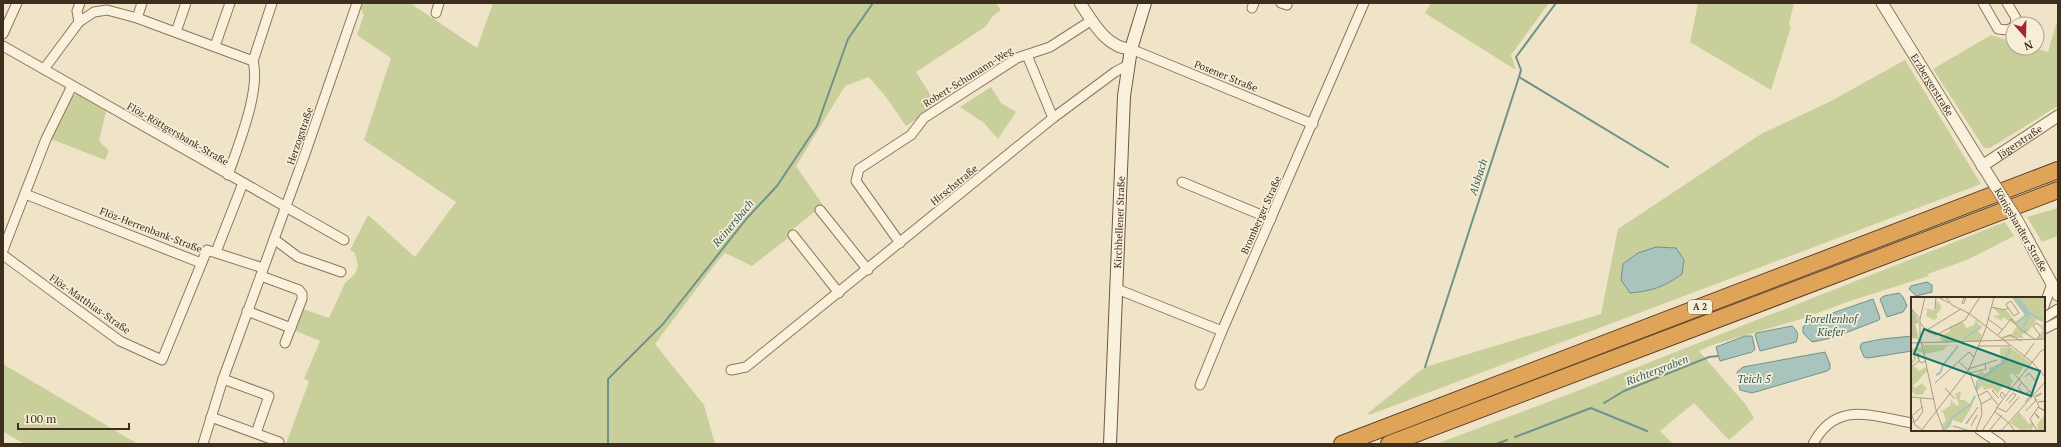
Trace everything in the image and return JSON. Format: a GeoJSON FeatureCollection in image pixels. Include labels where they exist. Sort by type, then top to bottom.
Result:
{"type":"FeatureCollection","features":[{"type":"Feature","properties":{"kind":"highway","name":"A 2"},"geometry":{"type":"LineString","coordinates":[[1342,444],[2058,170]]}},
{"type":"Feature","properties":{"kind":"highway","name":"A 2"},"geometry":{"type":"LineString","coordinates":[[1389,444],[2058,190]]}},
{"type":"Feature","properties":{"kind":"main road","name":"Kirchhellener Straße"},"geometry":{"type":"LineString","coordinates":[[1110,444],[1124,96],[1131,49],[1146,3]]}},
{"type":"Feature","properties":{"kind":"street"},"geometry":{"type":"LineString","coordinates":[[3,34],[17,3]]}},
{"type":"Feature","properties":{"kind":"street"},"geometry":{"type":"LineString","coordinates":[[78,22],[80,3]]}},
{"type":"Feature","properties":{"kind":"street"},"geometry":{"type":"LineString","coordinates":[[137,18],[142,3]]}},
{"type":"Feature","properties":{"kind":"street"},"geometry":{"type":"LineString","coordinates":[[176,32],[186,3]]}},
{"type":"Feature","properties":{"kind":"street"},"geometry":{"type":"LineString","coordinates":[[215,46],[230,3]]}},
{"type":"Feature","properties":{"kind":"street"},"geometry":{"type":"LineString","coordinates":[[228,175],[243,131],[252,92],[256,73],[253,60],[272,3]]}},
{"type":"Feature","properties":{"kind":"street","name":"Herzogstraße"},"geometry":{"type":"LineString","coordinates":[[203,444],[223,379],[286,208],[357,3]]}},
{"type":"Feature","properties":{"kind":"street"},"geometry":{"type":"LineString","coordinates":[[436,13],[439,3]]}},
{"type":"Feature","properties":{"kind":"street"},"geometry":{"type":"LineString","coordinates":[[1080,3],[1098,30],[1115,45],[1121,48],[1131,49]]}},
{"type":"Feature","properties":{"kind":"street","name":"Bromberger Straße"},"geometry":{"type":"LineString","coordinates":[[1200,385],[1364,3]]}},
{"type":"Feature","properties":{"kind":"street","name":"Erzbergerstraße"},"geometry":{"type":"LineString","coordinates":[[1882,3],[1982,166]]}},
{"type":"Feature","properties":{"kind":"street"},"geometry":{"type":"LineString","coordinates":[[1983,3],[1998,29],[2005,30]]}},
{"type":"Feature","properties":{"kind":"street"},"geometry":{"type":"LineString","coordinates":[[2007,3],[2015,16]]}},
{"type":"Feature","properties":{"kind":"street"},"geometry":{"type":"LineString","coordinates":[[44,69],[78,22],[90,14],[103,10],[119,12],[253,60]]}},
{"type":"Feature","properties":{"kind":"street","name":"Robert-Schumann-Weg"},"geometry":{"type":"LineString","coordinates":[[900,243],[856,181],[859,169],[911,136],[924,118],[1017,58],[1050,47],[1092,20]]}},
{"type":"Feature","properties":{"kind":"street","name":"Flöz-Röttgersbank-Straße"},"geometry":{"type":"LineString","coordinates":[[3,46],[344,240]]}},
{"type":"Feature","properties":{"kind":"street","name":"Posener Straße"},"geometry":{"type":"LineString","coordinates":[[1131,49],[1313,124]]}},
{"type":"Feature","properties":{"kind":"street"},"geometry":{"type":"LineString","coordinates":[[1027,55],[1054,118]]}},
{"type":"Feature","properties":{"kind":"street","name":"Hirschstraße"},"geometry":{"type":"LineString","coordinates":[[731,370],[746,367],[868,270],[1054,118],[1115,72],[1128,65]]}},
{"type":"Feature","properties":{"kind":"street"},"geometry":{"type":"LineString","coordinates":[[3,250],[46,139],[72,86]]}},
{"type":"Feature","properties":{"kind":"street","name":"Jägerstraße"},"geometry":{"type":"LineString","coordinates":[[1982,166],[2058,116]]}},
{"type":"Feature","properties":{"kind":"street","name":"Königshardter Straße"},"geometry":{"type":"LineString","coordinates":[[1982,166],[2017,220],[2058,295]]}},
{"type":"Feature","properties":{"kind":"street"},"geometry":{"type":"LineString","coordinates":[[1182,182],[1271,220]]}},
{"type":"Feature","properties":{"kind":"street"},"geometry":{"type":"LineString","coordinates":[[216,252],[243,183]]}},
{"type":"Feature","properties":{"kind":"street","name":"Flöz-Herrenbank-Straße"},"geometry":{"type":"LineString","coordinates":[[25,194],[201,263],[207,250],[216,252],[262,272]]}},
{"type":"Feature","properties":{"kind":"street"},"geometry":{"type":"LineString","coordinates":[[820,210],[868,270]]}},
{"type":"Feature","properties":{"kind":"street"},"geometry":{"type":"LineString","coordinates":[[793,235],[839,293]]}},
{"type":"Feature","properties":{"kind":"street"},"geometry":{"type":"LineString","coordinates":[[274,239],[298,257],[341,272]]}},
{"type":"Feature","properties":{"kind":"street","name":"Flöz-Matthias-Straße"},"geometry":{"type":"LineString","coordinates":[[3,255],[120,341],[162,360],[201,263]]}},
{"type":"Feature","properties":{"kind":"street"},"geometry":{"type":"LineString","coordinates":[[262,272],[301,292],[302,299],[285,343]]}},
{"type":"Feature","properties":{"kind":"street"},"geometry":{"type":"LineString","coordinates":[[2045,303],[2052,284]]}},
{"type":"Feature","properties":{"kind":"street"},"geometry":{"type":"LineString","coordinates":[[1117,289],[1222,331]]}},
{"type":"Feature","properties":{"kind":"street"},"geometry":{"type":"LineString","coordinates":[[2045,317],[2058,309]]}},
{"type":"Feature","properties":{"kind":"street"},"geometry":{"type":"LineString","coordinates":[[248,311],[291,328]]}},
{"type":"Feature","properties":{"kind":"street"},"geometry":{"type":"LineString","coordinates":[[2045,328],[2058,322]]}},
{"type":"Feature","properties":{"kind":"street"},"geometry":{"type":"LineString","coordinates":[[223,379],[269,396],[256,433]]}},
{"type":"Feature","properties":{"kind":"street"},"geometry":{"type":"LineString","coordinates":[[1813,444],[1819,433],[1827,424],[1846,414],[1861,414],[1911,423]]}},
{"type":"Feature","properties":{"kind":"street"},"geometry":{"type":"LineString","coordinates":[[211,417],[280,442]]}},
{"type":"Feature","properties":{"kind":"street"},"geometry":{"type":"LineString","coordinates":[[1981,431],[1995,443]]}},
{"type":"Feature","properties":{"kind":"green space"},"geometry":{"type":"Polygon","coordinates":[[[363,3],[410,3],[477,48],[493,3],[996,3],[1001,10],[993,16],[985,27],[916,72],[937,105],[906,126],[886,97],[869,77],[845,86],[796,166],[823,205],[792,230],[792,235],[752,266],[725,253],[655,344],[704,405],[715,444],[286,444],[309,381],[304,379],[320,341],[296,331],[303,309],[329,318],[345,283],[355,274],[358,266],[355,253],[350,250],[368,215],[415,257],[456,202],[364,140],[391,58],[357,35],[364,15],[361,9],[363,3]]]}},
{"type":"Feature","properties":{"kind":"green space"},"geometry":{"type":"Polygon","coordinates":[[[1431,3],[1549,3],[1511,55],[1516,70],[1425,13],[1431,3]]]}},
{"type":"Feature","properties":{"kind":"green space"},"geometry":{"type":"Polygon","coordinates":[[[1698,3],[1794,3],[1789,24],[1791,27],[1771,90],[1690,42],[1698,3]]]}},
{"type":"Feature","properties":{"kind":"green space"},"geometry":{"type":"Polygon","coordinates":[[[2058,18],[2058,106],[1990,148],[1984,148],[1933,69],[1991,35],[2005,39],[2005,56],[2045,56],[2045,51],[2048,52],[2058,18]]]}},
{"type":"Feature","properties":{"kind":"green space"},"geometry":{"type":"Polygon","coordinates":[[[1905,60],[1981,184],[1369,415],[1368,413],[1425,367],[1601,314],[1618,229],[1761,134],[1831,101],[1905,60]]]}},
{"type":"Feature","properties":{"kind":"green space"},"geometry":{"type":"Polygon","coordinates":[[[991,87],[1001,103],[1016,112],[998,139],[984,123],[960,107],[991,87]]]}},
{"type":"Feature","properties":{"kind":"green space"},"geometry":{"type":"Polygon","coordinates":[[[77,94],[106,111],[99,141],[109,151],[105,160],[51,139],[72,96],[77,94]]]}},
{"type":"Feature","properties":{"kind":"green space"},"geometry":{"type":"Polygon","coordinates":[[[2058,208],[2058,236],[2042,242],[2027,217],[2058,208]]]}},
{"type":"Feature","properties":{"kind":"green space"},"geometry":{"type":"Polygon","coordinates":[[[2005,222],[2014,236],[1969,259],[1928,274],[1929,276],[1850,301],[1798,320],[1712,345],[1699,351],[1746,405],[1754,418],[1729,440],[1694,403],[1660,431],[1673,444],[1436,444],[1572,393],[2005,222]]]}},
{"type":"Feature","properties":{"kind":"green space"},"geometry":{"type":"Polygon","coordinates":[[[3,364],[138,444],[25,444],[3,432],[3,364]]]}},
{"type":"Feature","properties":{"kind":"water"},"geometry":{"type":"Polygon","coordinates":[[[1656,247],[1676,248],[1684,260],[1682,274],[1658,288],[1630,293],[1621,280],[1623,264],[1638,253],[1656,247]]]}},
{"type":"Feature","properties":{"kind":"water"},"geometry":{"type":"Polygon","coordinates":[[[1927,282],[1932,285],[1932,292],[1916,296],[1909,289],[1911,286],[1927,282]]]}},
{"type":"Feature","properties":{"kind":"water"},"geometry":{"type":"Polygon","coordinates":[[[1899,293],[1903,297],[1907,306],[1903,312],[1887,317],[1880,299],[1884,296],[1899,293]]]}},
{"type":"Feature","properties":{"kind":"water","name":"Forellenhof Kiefer"},"geometry":{"type":"Polygon","coordinates":[[[1873,299],[1880,318],[1879,320],[1832,338],[1812,342],[1803,333],[1803,327],[1807,322],[1873,299]]]}},
{"type":"Feature","properties":{"kind":"water"},"geometry":{"type":"Polygon","coordinates":[[[1792,326],[1797,333],[1796,342],[1760,351],[1755,335],[1756,333],[1792,326]]]}},
{"type":"Feature","properties":{"kind":"water"},"geometry":{"type":"Polygon","coordinates":[[[1745,336],[1752,336],[1755,349],[1752,352],[1720,361],[1716,347],[1745,336]]]}},
{"type":"Feature","properties":{"kind":"water"},"geometry":{"type":"Polygon","coordinates":[[[1911,336],[1911,351],[1868,358],[1864,357],[1860,347],[1862,343],[1911,336]]]}},
{"type":"Feature","properties":{"kind":"water","name":"Teich 5"},"geometry":{"type":"Polygon","coordinates":[[[1825,352],[1830,364],[1830,369],[1827,371],[1752,393],[1740,390],[1737,372],[1743,367],[1825,352]]]}},
{"type":"Feature","properties":{"kind":"waterway","name":"Reinersbach"},"geometry":{"type":"LineString","coordinates":[[608,444],[608,379],[663,324],[747,218],[777,186],[817,126],[848,39],[873,3]]}},
{"type":"Feature","properties":{"kind":"waterway","name":"Alsbach"},"geometry":{"type":"LineString","coordinates":[[1425,367],[1519,77],[1521,70],[1516,57],[1556,3]]}},
{"type":"Feature","properties":{"kind":"waterway"},"geometry":{"type":"LineString","coordinates":[[1519,77],[1668,167]]}},
{"type":"Feature","properties":{"kind":"waterway","name":"Richtergraben"},"geometry":{"type":"LineString","coordinates":[[1604,403],[1624,391],[1709,357],[1718,356]]}},
{"type":"Feature","properties":{"kind":"waterway","name":"Richtergraben"},"geometry":{"type":"LineString","coordinates":[[1515,437],[1591,408],[1647,431]]}},
{"type":"Feature","properties":{"kind":"waterway","name":"Richtergraben"},"geometry":{"type":"LineString","coordinates":[[1496,444],[1507,440]]}}]}
